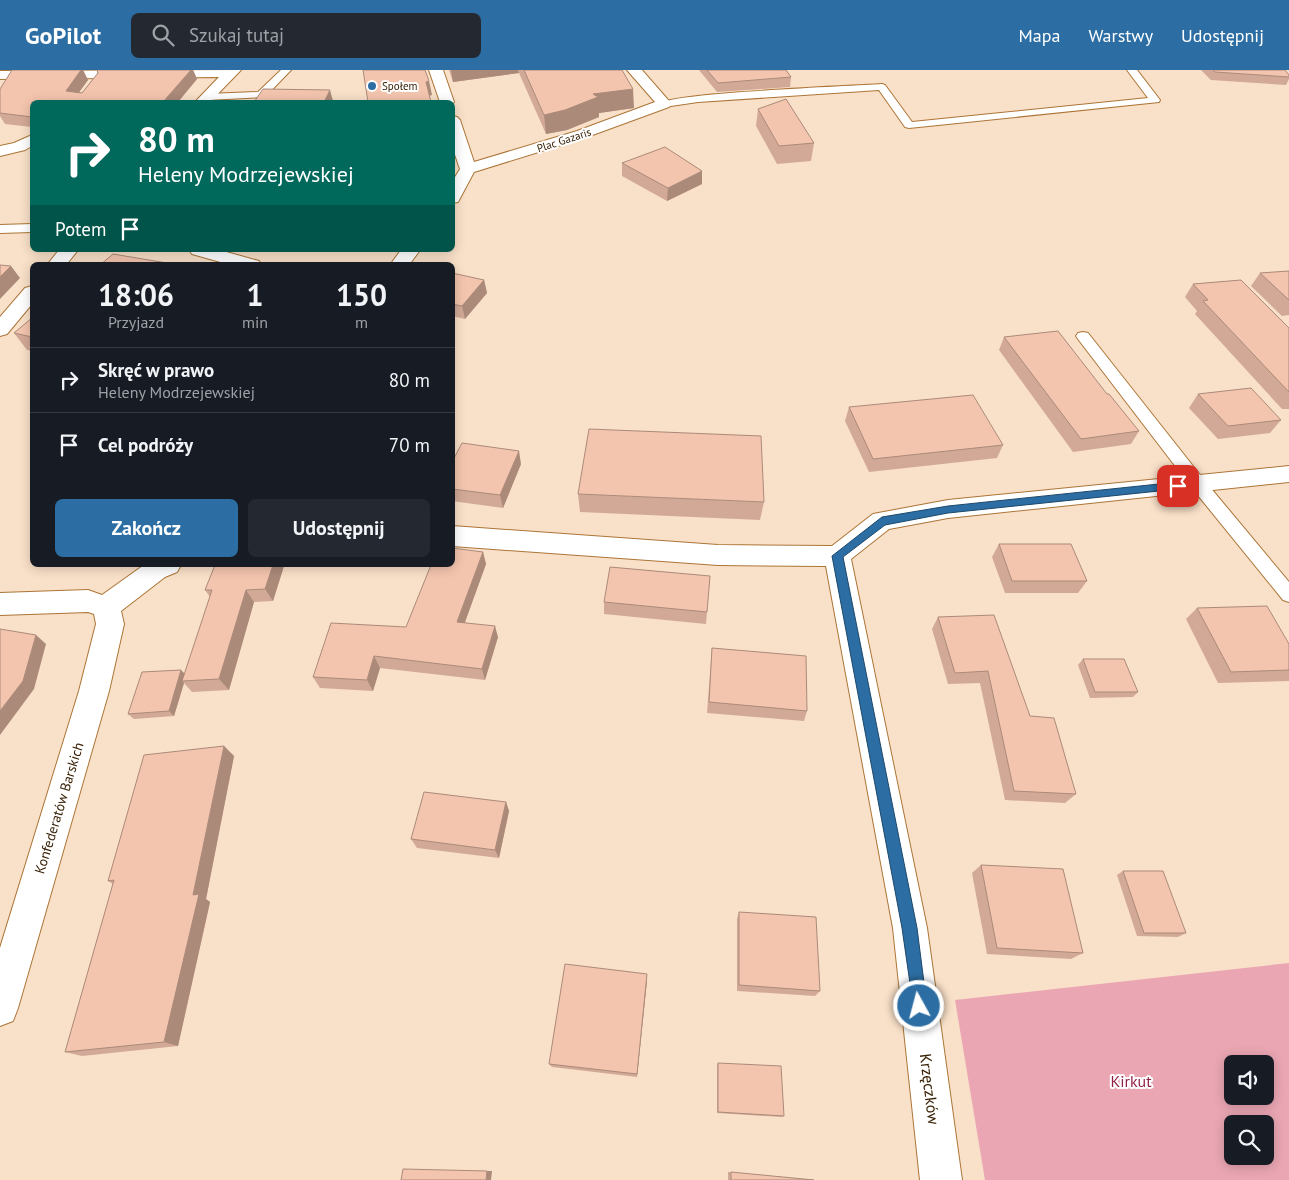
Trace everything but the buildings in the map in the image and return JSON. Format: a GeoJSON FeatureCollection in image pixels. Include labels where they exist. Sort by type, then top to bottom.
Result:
{"type":"FeatureCollection","features":[{"type":"Feature","properties":{"kind":"street"},"geometry":{"type":"LineString","coordinates":[[436,70],[446,100]]}},
{"type":"Feature","properties":{"kind":"street"},"geometry":{"type":"LineString","coordinates":[[634,70],[664,104]]}},
{"type":"Feature","properties":{"kind":"street"},"geometry":{"type":"LineString","coordinates":[[204,100],[232,71]]}},
{"type":"Feature","properties":{"kind":"street"},"geometry":{"type":"LineString","coordinates":[[2,77],[232,71]]}},
{"type":"Feature","properties":{"kind":"street","name":"Plac Gazaris"},"geometry":{"type":"LineString","coordinates":[[468,169],[498,162],[600,128],[664,104]]}},
{"type":"Feature","properties":{"kind":"street"},"geometry":{"type":"LineString","coordinates":[[455,129],[468,169],[455,193]]}},
{"type":"Feature","properties":{"kind":"street"},"geometry":{"type":"LineString","coordinates":[[0,151],[19,147],[30,141]]}},
{"type":"Feature","properties":{"kind":"street"},"geometry":{"type":"LineString","coordinates":[[59,262],[67,252]]}},
{"type":"Feature","properties":{"kind":"street"},"geometry":{"type":"LineString","coordinates":[[205,252],[241,262]]}},
{"type":"Feature","properties":{"kind":"street"},"geometry":{"type":"LineString","coordinates":[[401,262],[409,252]]}},
{"type":"Feature","properties":{"kind":"street"},"geometry":{"type":"LineString","coordinates":[[0,330],[30,294]]}},
{"type":"Feature","properties":{"kind":"street"},"geometry":{"type":"LineString","coordinates":[[455,536],[718,555],[837,556],[882,521],[948,509],[1289,474]]}},
{"type":"Feature","properties":{"kind":"street","name":"Krzęczków"},"geometry":{"type":"LineString","coordinates":[[837,556],[910,928],[942,1180]]}},
{"type":"Feature","properties":{"kind":"street"},"geometry":{"type":"LineString","coordinates":[[106,607],[127,567]]}},
{"type":"Feature","properties":{"kind":"street"},"geometry":{"type":"LineString","coordinates":[[106,607],[156,570],[163,567]]}},
{"type":"Feature","properties":{"kind":"street"},"geometry":{"type":"LineString","coordinates":[[0,604],[88,601],[106,607]]}},
{"type":"Feature","properties":{"kind":"street","name":"Konfederatów Barskich"},"geometry":{"type":"LineString","coordinates":[[0,1008],[94,691],[110,624],[106,607]]}},
{"type":"Feature","properties":{"kind":"lane"},"geometry":{"type":"LineString","coordinates":[[204,100],[261,95],[286,70]]}},
{"type":"Feature","properties":{"kind":"lane"},"geometry":{"type":"LineString","coordinates":[[664,104],[698,99],[882,87],[909,125],[1155,100],[1132,70]]}},
{"type":"Feature","properties":{"kind":"lane"},"geometry":{"type":"LineString","coordinates":[[0,229],[30,228]]}},
{"type":"Feature","properties":{"kind":"lane"},"geometry":{"type":"LineString","coordinates":[[1083,336],[1198,484],[1289,595]]}},
{"type":"Feature","properties":{"kind":"green space","name":"Kirkut"},"geometry":{"type":"Polygon","coordinates":[[[1289,963],[1289,1180],[985,1180],[955,1000],[1289,963]]]}},
{"type":"Feature","properties":{"kind":"place","name":"Społem"},"geometry":{"type":"Point","coordinates":[372,86]}},
{"type":"Feature","properties":{"kind":"route"},"geometry":{"type":"LineString","coordinates":[[919,1006],[910,928],[837,556],[882,521],[948,509],[1178,486]]}}]}
